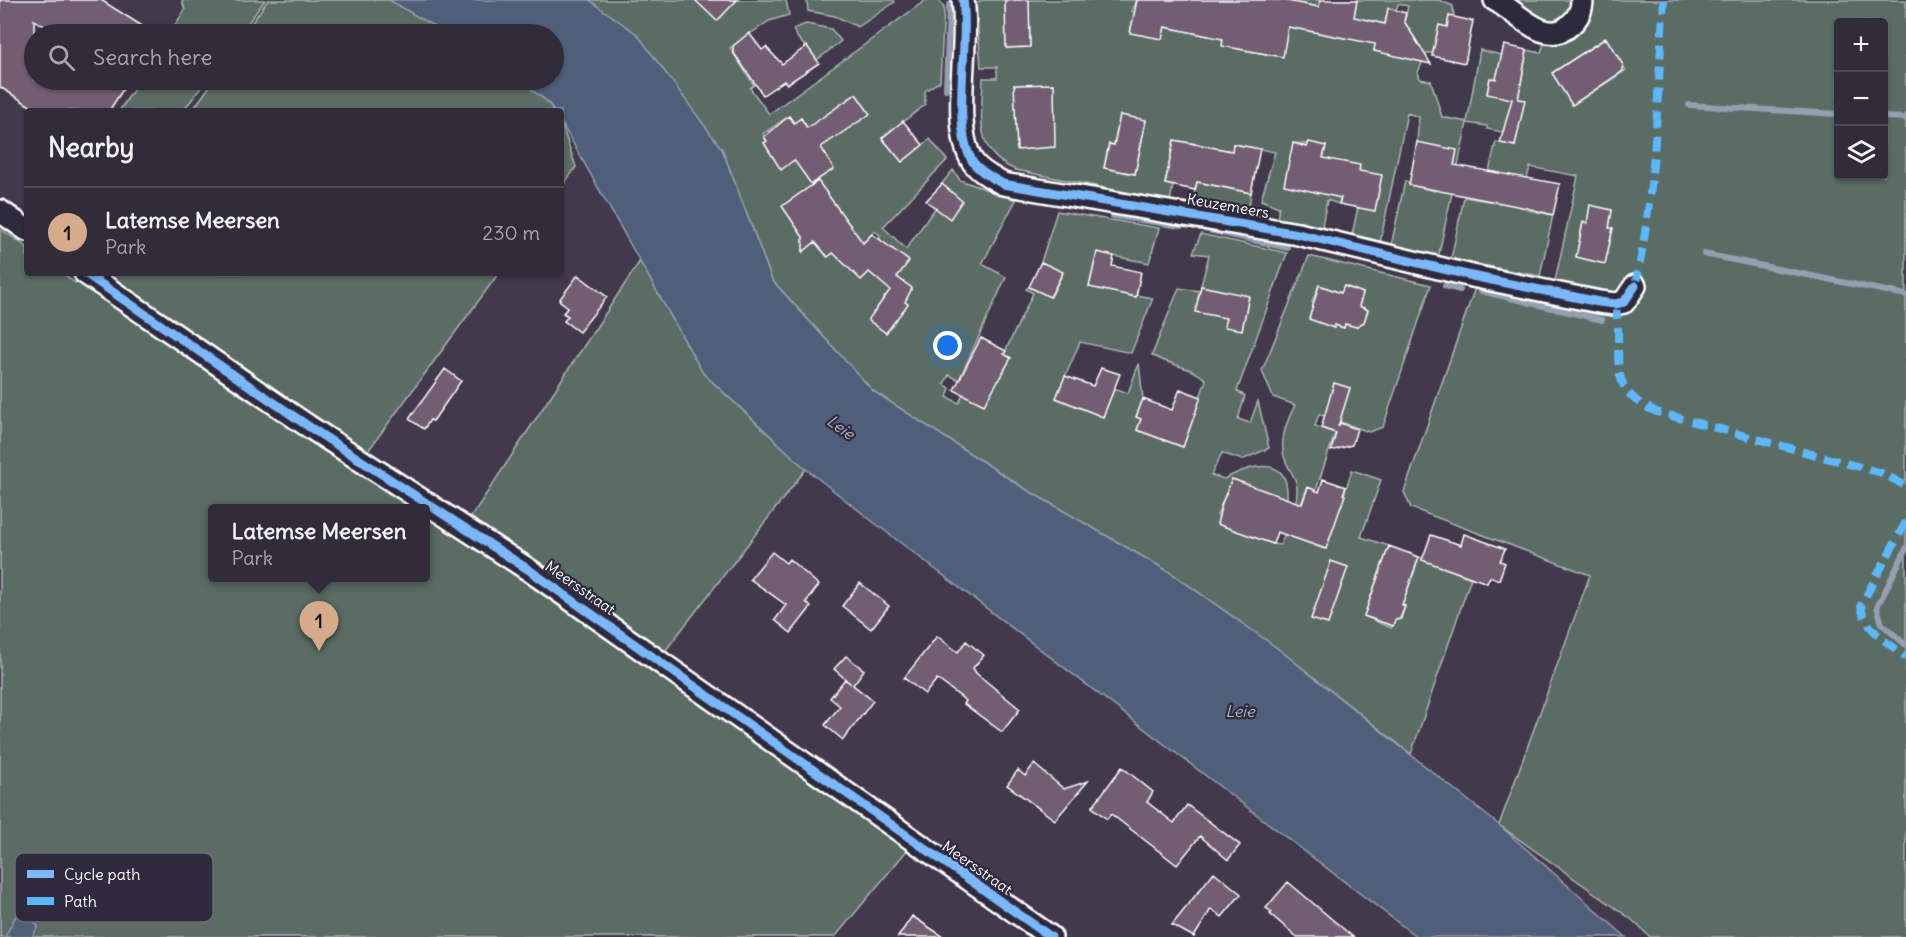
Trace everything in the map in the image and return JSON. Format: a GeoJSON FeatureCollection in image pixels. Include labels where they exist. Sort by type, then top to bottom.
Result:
{"type":"FeatureCollection","features":[{"type":"Feature","properties":{"kind":"street","name":"Keuzemeers"},"geometry":{"type":"LineString","coordinates":[[963,0],[966,43],[962,131],[965,147],[974,163],[1003,184],[1298,234],[1472,276],[1599,302],[1615,304],[1624,302],[1635,286]]}},
{"type":"Feature","properties":{"kind":"street"},"geometry":{"type":"LineString","coordinates":[[1495,0],[1534,27],[1551,33],[1560,32],[1576,19],[1582,9],[1582,0]]}},
{"type":"Feature","properties":{"kind":"street"},"geometry":{"type":"LineString","coordinates":[[0,211],[24,228]]}},
{"type":"Feature","properties":{"kind":"street","name":"Meersstraat"},"geometry":{"type":"LineString","coordinates":[[89,276],[308,426],[428,504]]}},
{"type":"Feature","properties":{"kind":"street","name":"Meersstraat"},"geometry":{"type":"LineString","coordinates":[[430,505],[529,570],[1051,937]]}},
{"type":"Feature","properties":{"kind":"green space"},"geometry":{"type":"Polygon","coordinates":[[[182,0],[265,0],[247,24],[176,24],[185,10],[182,0]]]}},
{"type":"Feature","properties":{"kind":"green space"},"geometry":{"type":"Polygon","coordinates":[[[268,0],[390,0],[431,24],[251,24],[268,0]]]}},
{"type":"Feature","properties":{"kind":"green space"},"geometry":{"type":"Polygon","coordinates":[[[589,0],[786,0],[789,15],[769,21],[730,48],[754,85],[750,88],[769,114],[926,0],[939,0],[944,8],[940,81],[925,91],[925,105],[882,138],[902,162],[930,139],[947,160],[883,227],[906,249],[946,193],[940,186],[953,170],[960,180],[1016,200],[982,264],[1006,277],[959,380],[949,375],[944,384],[950,388],[947,397],[959,403],[963,394],[999,375],[1002,376],[1010,358],[1004,354],[1033,293],[1026,289],[1029,287],[1051,297],[1063,273],[1041,262],[1057,211],[1159,228],[1149,263],[1097,253],[1090,287],[1153,298],[1131,353],[1080,342],[1056,398],[1103,416],[1114,388],[1128,393],[1139,363],[1143,399],[1136,417],[1141,419],[1137,430],[1183,447],[1206,380],[1188,369],[1152,355],[1179,288],[1200,291],[1196,312],[1226,318],[1242,330],[1249,296],[1201,286],[1209,255],[1193,253],[1201,234],[1287,253],[1237,391],[1245,396],[1238,419],[1250,423],[1258,401],[1269,448],[1242,460],[1222,453],[1211,475],[1224,479],[1245,470],[1266,466],[1282,475],[1286,484],[1287,499],[1232,479],[1217,515],[1273,544],[1280,545],[1289,524],[1304,541],[1324,549],[1330,538],[1352,470],[1381,480],[1361,537],[1389,546],[1364,616],[1391,628],[1395,620],[1401,619],[1405,607],[1402,605],[1415,570],[1405,566],[1409,553],[1471,578],[1411,754],[1277,648],[1171,573],[1022,487],[873,391],[772,280],[722,149],[589,0]],[[855,94],[819,120],[811,133],[801,118],[794,123],[789,116],[763,134],[767,141],[764,143],[781,169],[816,141],[869,114],[855,94]],[[835,204],[822,213],[782,206],[786,212],[790,213],[794,224],[804,219],[806,244],[810,246],[815,242],[827,257],[840,247],[850,228],[835,204]],[[875,231],[844,263],[863,277],[891,250],[879,239],[881,236],[875,231]]]}},
{"type":"Feature","properties":{"kind":"green space"},"geometry":{"type":"Polygon","coordinates":[[[807,0],[893,0],[895,2],[858,27],[835,16],[808,11],[807,0]]]}},
{"type":"Feature","properties":{"kind":"green space"},"geometry":{"type":"Polygon","coordinates":[[[981,0],[1005,0],[1007,48],[1030,46],[1029,0],[1137,0],[1132,11],[1135,12],[1130,33],[1162,39],[1170,0],[1199,0],[1193,33],[1223,39],[1246,0],[1237,49],[1282,57],[1293,2],[1282,0],[1320,0],[1314,32],[1349,39],[1357,0],[1439,0],[1453,6],[1454,18],[1449,17],[1447,27],[1433,53],[1427,53],[1418,72],[1420,79],[1431,81],[1442,117],[1467,122],[1480,50],[1502,55],[1496,79],[1490,78],[1487,93],[1518,100],[1527,50],[1541,53],[1544,43],[1562,41],[1578,32],[1590,19],[1592,0],[1906,0],[1906,937],[1650,937],[1631,919],[1499,825],[1590,575],[1411,508],[1404,492],[1477,282],[1607,311],[1616,292],[1555,281],[1578,176],[1530,167],[1527,178],[1533,180],[1527,210],[1553,215],[1540,276],[1451,259],[1464,197],[1499,203],[1504,174],[1489,171],[1496,142],[1515,146],[1517,135],[1467,123],[1438,258],[1391,246],[1405,181],[1409,182],[1409,185],[1435,191],[1441,160],[1417,142],[1419,117],[1407,113],[1380,243],[1352,235],[1358,207],[1381,175],[1359,171],[1360,165],[1348,163],[1339,204],[1327,200],[1321,231],[1277,220],[1279,207],[1261,200],[1275,152],[1234,144],[1251,193],[1248,215],[1192,206],[1204,145],[1174,140],[1165,184],[1173,186],[1170,201],[1016,170],[1002,163],[986,144],[982,120],[983,78],[997,78],[997,67],[981,67],[976,4],[981,0]],[[1398,4],[1396,10],[1388,9],[1385,24],[1379,23],[1374,51],[1404,57],[1410,29],[1404,24],[1408,6],[1398,4]],[[1605,38],[1552,73],[1573,105],[1626,70],[1605,38]],[[1120,115],[1114,145],[1109,144],[1104,168],[1135,174],[1146,120],[1120,115]],[[1294,143],[1316,192],[1326,146],[1294,143]],[[1591,206],[1587,223],[1583,223],[1576,257],[1605,263],[1613,229],[1609,228],[1612,210],[1591,206]]]}},
{"type":"Feature","properties":{"kind":"green space"},"geometry":{"type":"Polygon","coordinates":[[[1507,0],[1573,0],[1571,14],[1550,26],[1507,0]]]}},
{"type":"Feature","properties":{"kind":"green space"},"geometry":{"type":"Polygon","coordinates":[[[806,24],[831,29],[841,41],[817,60],[796,36],[793,29],[806,24]]]}},
{"type":"Feature","properties":{"kind":"green space"},"geometry":{"type":"Polygon","coordinates":[[[133,90],[199,90],[185,108],[121,108],[133,90]]]}},
{"type":"Feature","properties":{"kind":"green space"},"geometry":{"type":"Polygon","coordinates":[[[207,90],[532,90],[552,108],[194,108],[207,90]]]}},
{"type":"Feature","properties":{"kind":"green space"},"geometry":{"type":"Polygon","coordinates":[[[564,131],[576,167],[564,184],[564,131]]]}},
{"type":"Feature","properties":{"kind":"green space"},"geometry":{"type":"Polygon","coordinates":[[[0,229],[24,245],[24,276],[66,276],[75,283],[80,276],[497,276],[362,459],[427,504],[208,504],[208,582],[430,582],[430,506],[914,842],[835,937],[0,937],[0,229]]]}},
{"type":"Feature","properties":{"kind":"green space"},"geometry":{"type":"Polygon","coordinates":[[[1309,256],[1431,285],[1383,427],[1369,432],[1319,414],[1315,426],[1335,433],[1316,490],[1307,488],[1300,507],[1295,505],[1296,481],[1283,451],[1286,427],[1295,405],[1273,397],[1262,371],[1309,256]],[[1319,285],[1312,302],[1333,328],[1335,325],[1344,328],[1345,324],[1364,322],[1368,310],[1359,306],[1363,293],[1345,286],[1341,293],[1319,285]]]}},
{"type":"Feature","properties":{"kind":"green space"},"geometry":{"type":"Polygon","coordinates":[[[640,261],[703,373],[806,469],[662,655],[469,520],[640,261]]]}},
{"type":"Feature","properties":{"kind":"water","name":"Leie"},"geometry":{"type":"Polygon","coordinates":[[[389,0],[589,0],[637,34],[722,149],[772,280],[873,391],[1022,487],[1171,573],[1277,648],[1499,825],[1626,937],[1417,937],[806,469],[703,373],[564,127],[564,108],[552,108],[532,90],[564,90],[564,24],[430,24],[389,0]]]}},
{"type":"Feature","properties":{"kind":"water"},"geometry":{"type":"Polygon","coordinates":[[[15,918],[15,922],[35,922],[38,926],[32,937],[5,937],[15,918]]]}},
{"type":"Feature","properties":{"kind":"building"},"geometry":{"type":"Polygon","coordinates":[[[0,0],[101,0],[139,24],[41,24],[34,20],[34,24],[24,24],[24,90],[123,90],[111,108],[33,108],[0,87],[0,0]]]}},
{"type":"Feature","properties":{"kind":"building"},"geometry":{"type":"Polygon","coordinates":[[[695,0],[737,0],[717,21],[695,0]]]}},
{"type":"Feature","properties":{"kind":"building"},"geometry":{"type":"Polygon","coordinates":[[[1005,0],[1029,0],[1030,47],[1006,48],[1005,0]]]}},
{"type":"Feature","properties":{"kind":"building"},"geometry":{"type":"Polygon","coordinates":[[[1137,0],[1282,0],[1319,7],[1320,0],[1357,0],[1354,17],[1385,24],[1388,8],[1406,13],[1404,21],[1431,64],[1374,51],[1375,44],[1288,27],[1283,57],[1222,46],[1223,39],[1165,27],[1162,39],[1130,33],[1137,0]]]}},
{"type":"Feature","properties":{"kind":"building"},"geometry":{"type":"Polygon","coordinates":[[[1449,16],[1473,21],[1465,63],[1432,56],[1439,25],[1447,27],[1449,16]]]}},
{"type":"Feature","properties":{"kind":"building"},"geometry":{"type":"Polygon","coordinates":[[[749,33],[762,50],[766,47],[782,64],[807,46],[819,63],[787,84],[784,81],[763,95],[733,52],[733,46],[749,33]]]}},
{"type":"Feature","properties":{"kind":"building"},"geometry":{"type":"Polygon","coordinates":[[[1606,38],[1623,65],[1623,71],[1572,105],[1552,73],[1606,38]]]}},
{"type":"Feature","properties":{"kind":"building"},"geometry":{"type":"Polygon","coordinates":[[[1504,45],[1527,50],[1518,99],[1525,100],[1515,146],[1500,143],[1512,99],[1487,94],[1490,78],[1496,79],[1504,45]]]}},
{"type":"Feature","properties":{"kind":"building"},"geometry":{"type":"Polygon","coordinates":[[[1054,84],[1055,147],[1017,150],[1014,85],[1054,84]]]}},
{"type":"Feature","properties":{"kind":"building"},"geometry":{"type":"Polygon","coordinates":[[[856,94],[870,114],[821,147],[834,169],[811,184],[794,160],[781,170],[764,143],[767,141],[764,137],[789,116],[794,123],[801,118],[807,128],[856,94]]]}},
{"type":"Feature","properties":{"kind":"building"},"geometry":{"type":"Polygon","coordinates":[[[1120,115],[1146,120],[1135,174],[1104,168],[1109,144],[1114,145],[1120,115]]]}},
{"type":"Feature","properties":{"kind":"building"},"geometry":{"type":"Polygon","coordinates":[[[903,121],[923,145],[902,162],[882,138],[903,121]]]}},
{"type":"Feature","properties":{"kind":"building"},"geometry":{"type":"Polygon","coordinates":[[[1174,140],[1232,151],[1233,144],[1260,149],[1251,193],[1197,182],[1195,190],[1165,184],[1174,140]]]}},
{"type":"Feature","properties":{"kind":"building"},"geometry":{"type":"Polygon","coordinates":[[[1309,142],[1326,146],[1323,158],[1360,165],[1359,171],[1382,175],[1375,211],[1339,204],[1341,198],[1284,185],[1293,143],[1307,147],[1309,142]]]}},
{"type":"Feature","properties":{"kind":"building"},"geometry":{"type":"Polygon","coordinates":[[[1417,142],[1457,150],[1454,165],[1560,184],[1553,215],[1409,185],[1417,142]]]}},
{"type":"Feature","properties":{"kind":"building"},"geometry":{"type":"Polygon","coordinates":[[[818,181],[863,243],[872,234],[909,261],[897,277],[912,288],[905,302],[908,304],[886,333],[868,320],[890,290],[869,272],[861,280],[833,253],[828,257],[815,242],[803,252],[803,237],[782,206],[818,181]]]}},
{"type":"Feature","properties":{"kind":"building"},"geometry":{"type":"Polygon","coordinates":[[[942,184],[962,201],[950,219],[926,201],[942,184]]]}},
{"type":"Feature","properties":{"kind":"building"},"geometry":{"type":"Polygon","coordinates":[[[1590,205],[1612,210],[1609,228],[1613,228],[1605,264],[1576,257],[1583,222],[1587,223],[1590,205]]]}},
{"type":"Feature","properties":{"kind":"building"},"geometry":{"type":"Polygon","coordinates":[[[1097,252],[1114,256],[1112,266],[1141,272],[1136,297],[1089,287],[1097,252]]]}},
{"type":"Feature","properties":{"kind":"building"},"geometry":{"type":"Polygon","coordinates":[[[1041,262],[1063,272],[1050,297],[1029,287],[1041,262]]]}},
{"type":"Feature","properties":{"kind":"building"},"geometry":{"type":"Polygon","coordinates":[[[578,275],[607,297],[579,332],[564,321],[568,316],[563,313],[568,307],[559,300],[578,275]]]}},
{"type":"Feature","properties":{"kind":"building"},"geometry":{"type":"Polygon","coordinates":[[[1319,285],[1341,293],[1344,286],[1363,293],[1359,306],[1368,310],[1364,322],[1356,327],[1345,324],[1344,328],[1335,325],[1334,328],[1309,319],[1319,285]]]}},
{"type":"Feature","properties":{"kind":"building"},"geometry":{"type":"Polygon","coordinates":[[[1201,286],[1249,296],[1242,330],[1224,327],[1226,318],[1195,312],[1201,286]]]}},
{"type":"Feature","properties":{"kind":"building"},"geometry":{"type":"Polygon","coordinates":[[[981,338],[1006,351],[1004,354],[1011,358],[984,405],[954,390],[981,338]]]}},
{"type":"Feature","properties":{"kind":"building"},"geometry":{"type":"Polygon","coordinates":[[[1101,368],[1120,374],[1103,417],[1056,398],[1065,376],[1093,386],[1101,368]]]}},
{"type":"Feature","properties":{"kind":"building"},"geometry":{"type":"Polygon","coordinates":[[[445,369],[461,381],[433,421],[430,420],[424,429],[409,419],[445,369]]]}},
{"type":"Feature","properties":{"kind":"building"},"geometry":{"type":"Polygon","coordinates":[[[1334,383],[1350,388],[1338,427],[1340,423],[1357,429],[1352,445],[1331,451],[1336,433],[1321,428],[1334,383]]]}},
{"type":"Feature","properties":{"kind":"building"},"geometry":{"type":"Polygon","coordinates":[[[1180,389],[1201,397],[1183,447],[1137,430],[1141,419],[1136,417],[1143,399],[1172,410],[1180,389]]]}},
{"type":"Feature","properties":{"kind":"building"},"geometry":{"type":"Polygon","coordinates":[[[1232,479],[1302,504],[1308,487],[1319,492],[1323,479],[1346,487],[1326,549],[1277,532],[1273,544],[1217,524],[1222,503],[1232,479]]]}},
{"type":"Feature","properties":{"kind":"building"},"geometry":{"type":"Polygon","coordinates":[[[1464,534],[1505,549],[1500,561],[1505,563],[1499,580],[1490,577],[1487,583],[1422,560],[1431,535],[1461,545],[1464,534]]]}},
{"type":"Feature","properties":{"kind":"building"},"geometry":{"type":"Polygon","coordinates":[[[1389,546],[1419,557],[1402,605],[1405,606],[1400,619],[1395,620],[1393,626],[1364,616],[1389,546]]]}},
{"type":"Feature","properties":{"kind":"building"},"geometry":{"type":"Polygon","coordinates":[[[772,552],[786,563],[789,559],[819,585],[806,602],[811,607],[791,633],[775,620],[786,605],[750,579],[772,552]]]}},
{"type":"Feature","properties":{"kind":"building"},"geometry":{"type":"Polygon","coordinates":[[[1331,561],[1348,567],[1328,624],[1311,619],[1331,561]]]}},
{"type":"Feature","properties":{"kind":"building"},"geometry":{"type":"Polygon","coordinates":[[[860,583],[889,606],[871,629],[842,606],[860,583]]]}},
{"type":"Feature","properties":{"kind":"building"},"geometry":{"type":"Polygon","coordinates":[[[937,636],[958,652],[966,641],[984,655],[973,668],[976,673],[1020,709],[1002,732],[964,704],[966,701],[937,679],[925,694],[904,678],[937,636]]]}},
{"type":"Feature","properties":{"kind":"building"},"geometry":{"type":"Polygon","coordinates":[[[846,656],[864,670],[853,685],[873,701],[843,740],[825,725],[840,706],[830,698],[845,679],[851,684],[834,669],[846,656]]]}},
{"type":"Feature","properties":{"kind":"building"},"geometry":{"type":"Polygon","coordinates":[[[1034,764],[1064,789],[1088,781],[1055,820],[1007,785],[1018,770],[1025,776],[1034,764]]]}},
{"type":"Feature","properties":{"kind":"building"},"geometry":{"type":"Polygon","coordinates":[[[1122,767],[1153,792],[1147,802],[1174,823],[1187,805],[1240,845],[1228,860],[1200,836],[1177,865],[1111,814],[1107,819],[1092,807],[1122,767]]]}},
{"type":"Feature","properties":{"kind":"building"},"geometry":{"type":"Polygon","coordinates":[[[1214,872],[1241,894],[1222,917],[1211,909],[1194,937],[1172,925],[1214,872]]]}},
{"type":"Feature","properties":{"kind":"building"},"geometry":{"type":"Polygon","coordinates":[[[1288,882],[1353,937],[1297,937],[1266,908],[1288,882]]]}},
{"type":"Feature","properties":{"kind":"building"},"geometry":{"type":"Polygon","coordinates":[[[912,916],[944,937],[898,937],[912,916]]]}},
{"type":"Feature","properties":{"kind":"waterway"},"geometry":{"type":"LineString","coordinates":[[946,89],[949,5]]}},
{"type":"Feature","properties":{"kind":"waterway"},"geometry":{"type":"LineString","coordinates":[[1689,105],[1834,114]]}},
{"type":"Feature","properties":{"kind":"waterway"},"geometry":{"type":"LineString","coordinates":[[1888,117],[1906,118]]}},
{"type":"Feature","properties":{"kind":"waterway"},"geometry":{"type":"LineString","coordinates":[[1113,216],[1181,226]]}},
{"type":"Feature","properties":{"kind":"waterway"},"geometry":{"type":"LineString","coordinates":[[1204,229],[1287,248]]}},
{"type":"Feature","properties":{"kind":"waterway"},"geometry":{"type":"LineString","coordinates":[[1704,254],[1906,295]]}},
{"type":"Feature","properties":{"kind":"waterway"},"geometry":{"type":"LineString","coordinates":[[1445,286],[1460,290]]}},
{"type":"Feature","properties":{"kind":"waterway"},"geometry":{"type":"LineString","coordinates":[[1481,291],[1602,320]]}},
{"type":"Feature","properties":{"kind":"waterway"},"geometry":{"type":"LineString","coordinates":[[1906,549],[1877,607],[1882,624],[1906,645]]}},
{"type":"Feature","properties":{"kind":"marked path"},"geometry":{"type":"LineString","coordinates":[[1635,286],[1652,180],[1664,0]]}},
{"type":"Feature","properties":{"kind":"marked path"},"geometry":{"type":"LineString","coordinates":[[1615,304],[1618,322],[1619,368],[1622,381],[1628,392],[1639,403],[1657,412],[1882,473],[1906,486]]}},
{"type":"Feature","properties":{"kind":"marked path"},"geometry":{"type":"LineString","coordinates":[[1906,522],[1861,605],[1863,614],[1872,628],[1906,657]]}},
{"type":"Feature","properties":{"kind":"cycle path"},"geometry":{"type":"LineString","coordinates":[[963,0],[962,107],[966,147],[976,166],[1003,184],[1298,234],[1472,276],[1599,302],[1615,304],[1624,302],[1635,286]]}},
{"type":"Feature","properties":{"kind":"cycle path"},"geometry":{"type":"LineString","coordinates":[[89,276],[308,426],[428,504]]}},
{"type":"Feature","properties":{"kind":"cycle path"},"geometry":{"type":"LineString","coordinates":[[430,505],[529,570],[1051,937]]}},
{"type":"Feature","properties":{"kind":"place","name":"Latemse Meersen"},"geometry":{"type":"Point","coordinates":[319,651]}}]}
